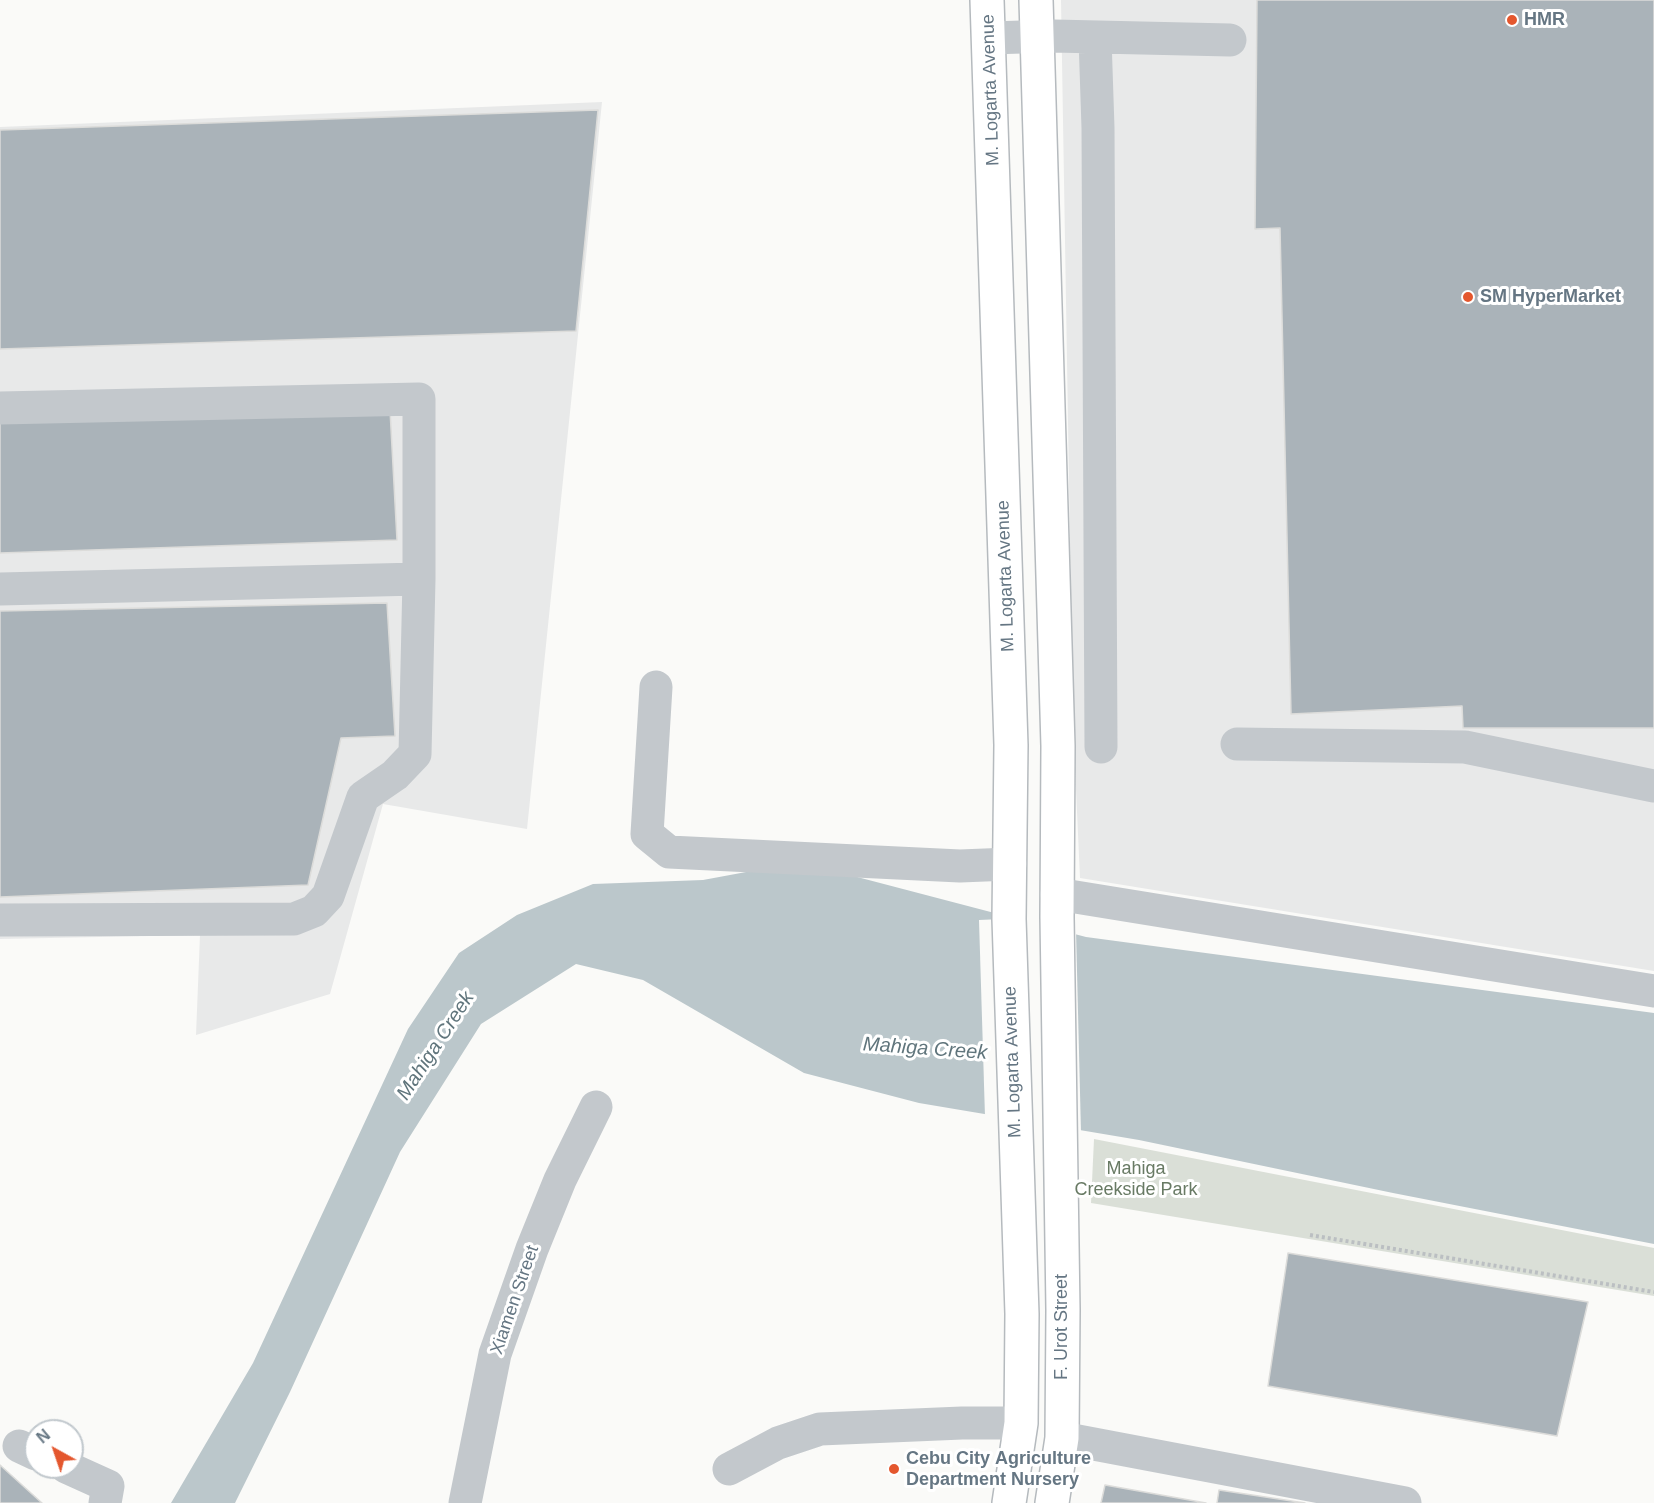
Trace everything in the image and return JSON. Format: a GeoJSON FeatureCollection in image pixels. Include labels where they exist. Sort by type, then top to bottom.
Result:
{"type":"FeatureCollection","features":[{"type":"Feature","properties":{"kind":"main road","name":"M. Logarta Avenue"},"geometry":{"type":"LineString","coordinates":[[987,0],[1011,745],[1009,919],[1022,1314],[1021,1423]]}},
{"type":"Feature","properties":{"kind":"main road"},"geometry":{"type":"LineString","coordinates":[[1036,0],[1058,746],[1057,906]]}},
{"type":"Feature","properties":{"kind":"main road","name":"F. Urot Street"},"geometry":{"type":"LineString","coordinates":[[1054,1495],[1062,1438],[1063,1310],[1057,906]]}},
{"type":"Feature","properties":{"kind":"main road"},"geometry":{"type":"LineString","coordinates":[[1021,1423],[1011,1492],[1054,1495]]}},
{"type":"Feature","properties":{"kind":"street"},"geometry":{"type":"LineString","coordinates":[[990,38],[1038,36],[1230,40]]}},
{"type":"Feature","properties":{"kind":"street"},"geometry":{"type":"LineString","coordinates":[[1095,38],[1098,140],[1101,747]]}},
{"type":"Feature","properties":{"kind":"street"},"geometry":{"type":"LineString","coordinates":[[0,408],[419,399],[419,579],[415,754],[395,775],[363,797],[328,896],[314,911],[294,919],[0,920]]}},
{"type":"Feature","properties":{"kind":"street"},"geometry":{"type":"LineString","coordinates":[[0,589],[419,579]]}},
{"type":"Feature","properties":{"kind":"street"},"geometry":{"type":"LineString","coordinates":[[656,687],[647,834],[669,852],[960,866],[1010,864]]}},
{"type":"Feature","properties":{"kind":"street"},"geometry":{"type":"LineString","coordinates":[[1237,744],[1465,747],[1654,786]]}},
{"type":"Feature","properties":{"kind":"street"},"geometry":{"type":"LineString","coordinates":[[1057,906],[1654,991]]}},
{"type":"Feature","properties":{"kind":"street","name":"Xiamen Street"},"geometry":{"type":"LineString","coordinates":[[465,1503],[495,1354],[532,1249],[560,1180],[596,1107]]}},
{"type":"Feature","properties":{"kind":"street"},"geometry":{"type":"LineString","coordinates":[[729,1469],[778,1443],[820,1429],[1021,1423]]}},
{"type":"Feature","properties":{"kind":"street"},"geometry":{"type":"LineString","coordinates":[[1062,1438],[1405,1503]]}},
{"type":"Feature","properties":{"kind":"street"},"geometry":{"type":"LineString","coordinates":[[84,1475],[108,1486],[105,1503]]}},
{"type":"Feature","properties":{"kind":"path"},"geometry":{"type":"LineString","coordinates":[[1310,1235],[1654,1292]]}},
{"type":"Feature","properties":{"kind":"shaded area"},"geometry":{"type":"Polygon","coordinates":[[[1061,0],[1654,0],[1654,971],[1080,878],[1073,723],[1061,0]]]}},
{"type":"Feature","properties":{"kind":"shaded area"},"geometry":{"type":"Polygon","coordinates":[[[602,102],[527,829],[383,804],[330,994],[196,1035],[200,935],[0,939],[0,127],[602,102]]]}},
{"type":"Feature","properties":{"kind":"green space","name":"Mahiga Creekside Park"},"geometry":{"type":"Polygon","coordinates":[[[1094,1139],[1654,1248],[1654,1296],[1091,1203],[1094,1139]]]}},
{"type":"Feature","properties":{"kind":"water","name":"Mahiga Creek"},"geometry":{"type":"Polygon","coordinates":[[[800,862],[1086,937],[1654,1013],[1654,1244],[1139,1140],[919,1103],[804,1073],[643,980],[576,964],[481,1024],[400,1152],[290,1392],[235,1503],[171,1503],[253,1363],[408,1029],[459,953],[517,915],[593,884],[703,880],[800,862]]]}},
{"type":"Feature","properties":{"kind":"pier"},"geometry":{"type":"Polygon","coordinates":[[[1024,918],[1076,931],[1081,1133],[985,1117],[979,920],[1024,918]]]}},
{"type":"Feature","properties":{"kind":"building","name":"SM HyperMarket"},"geometry":{"type":"Polygon","coordinates":[[[1257,0],[1654,0],[1654,728],[1463,728],[1462,706],[1291,714],[1280,228],[1255,229],[1257,0]]]}},
{"type":"Feature","properties":{"kind":"building"},"geometry":{"type":"Polygon","coordinates":[[[598,110],[576,331],[0,349],[0,130],[598,110]]]}},
{"type":"Feature","properties":{"kind":"building"},"geometry":{"type":"Polygon","coordinates":[[[390,410],[397,540],[0,553],[0,422],[390,410]]]}},
{"type":"Feature","properties":{"kind":"building"},"geometry":{"type":"Polygon","coordinates":[[[387,603],[395,736],[341,738],[308,885],[0,897],[0,611],[387,603]]]}},
{"type":"Feature","properties":{"kind":"building"},"geometry":{"type":"Polygon","coordinates":[[[1288,1253],[1588,1302],[1557,1436],[1268,1386],[1288,1253]]]}},
{"type":"Feature","properties":{"kind":"building"},"geometry":{"type":"Polygon","coordinates":[[[0,1465],[42,1503],[0,1503],[0,1465]]]}},
{"type":"Feature","properties":{"kind":"building"},"geometry":{"type":"Polygon","coordinates":[[[1105,1485],[1206,1503],[1101,1503],[1105,1485]]]}},
{"type":"Feature","properties":{"kind":"building"},"geometry":{"type":"Polygon","coordinates":[[[1219,1490],[1305,1503],[1217,1503],[1219,1490]]]}},
{"type":"Feature","properties":{"kind":"place","name":"HMR"},"geometry":{"type":"Point","coordinates":[1512,20]}},
{"type":"Feature","properties":{"kind":"place","name":"SM HyperMarket"},"geometry":{"type":"Point","coordinates":[1468,297]}},
{"type":"Feature","properties":{"kind":"place","name":"Cebu City Agriculture Department Nursery"},"geometry":{"type":"Point","coordinates":[894,1469]}}]}
